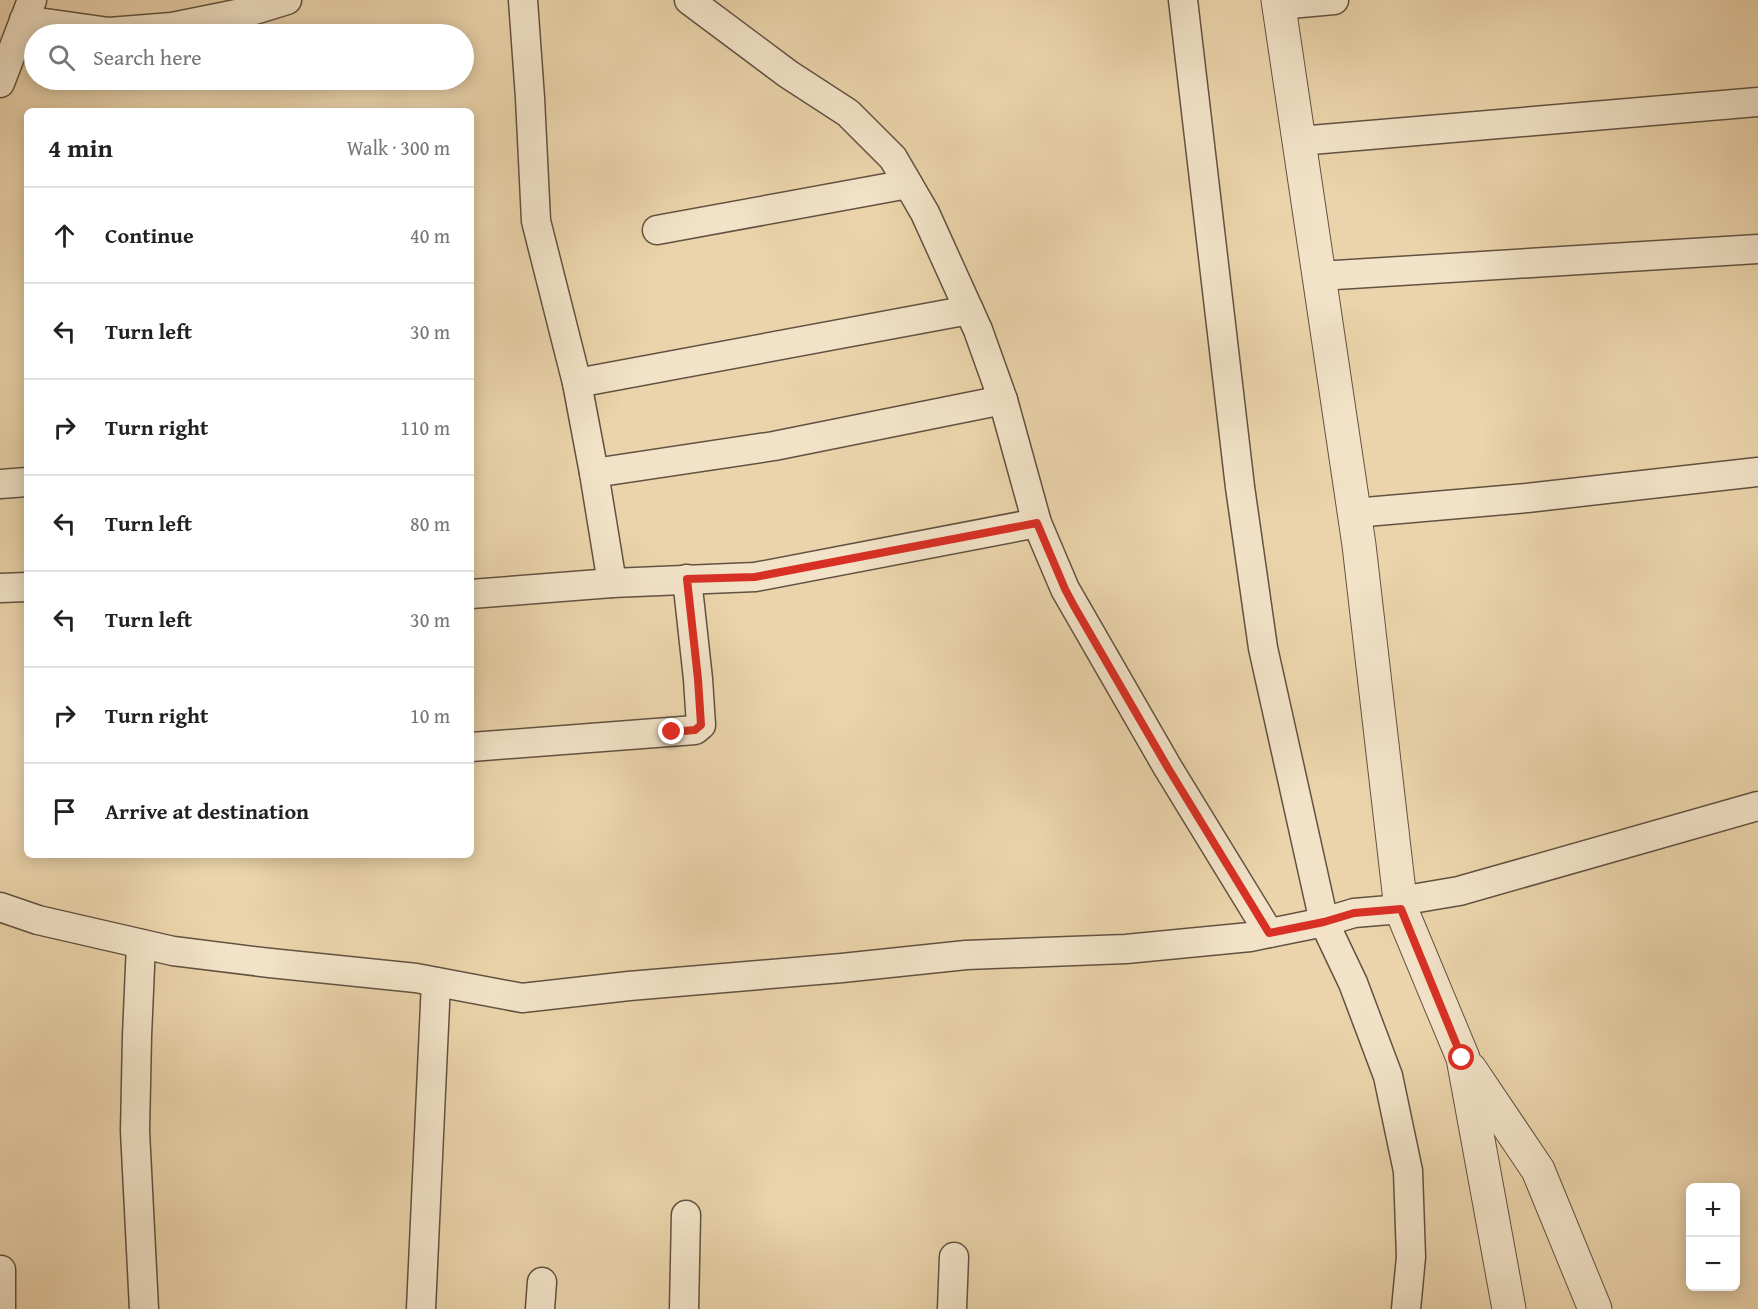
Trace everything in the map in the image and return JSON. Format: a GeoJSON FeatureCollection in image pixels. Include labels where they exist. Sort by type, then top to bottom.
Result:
{"type":"FeatureCollection","features":[{"type":"Feature","properties":{"kind":"street"},"geometry":{"type":"LineString","coordinates":[[187,24],[251,11],[287,0]]}},
{"type":"Feature","properties":{"kind":"street"},"geometry":{"type":"LineString","coordinates":[[523,0],[536,221],[577,383],[612,583]]}},
{"type":"Feature","properties":{"kind":"street"},"geometry":{"type":"LineString","coordinates":[[689,0],[788,74],[848,113],[893,158],[925,213],[978,330],[1003,400],[1037,523],[1070,599],[1168,768],[1269,933]]}},
{"type":"Feature","properties":{"kind":"street"},"geometry":{"type":"LineString","coordinates":[[1183,0],[1240,487],[1262,636],[1324,922],[1353,983],[1389,1076],[1408,1171],[1411,1257],[1406,1309]]}},
{"type":"Feature","properties":{"kind":"street"},"geometry":{"type":"LineString","coordinates":[[1334,0],[1278,3],[1354,513],[1401,905],[1462,1058],[1509,1309]]}},
{"type":"Feature","properties":{"kind":"street"},"geometry":{"type":"LineString","coordinates":[[0,83],[28,10],[80,24]]}},
{"type":"Feature","properties":{"kind":"street"},"geometry":{"type":"LineString","coordinates":[[1299,141],[1758,102]]}},
{"type":"Feature","properties":{"kind":"street"},"geometry":{"type":"LineString","coordinates":[[657,230],[908,183]]}},
{"type":"Feature","properties":{"kind":"street"},"geometry":{"type":"LineString","coordinates":[[1319,276],[1758,249]]}},
{"type":"Feature","properties":{"kind":"street"},"geometry":{"type":"LineString","coordinates":[[577,383],[969,310]]}},
{"type":"Feature","properties":{"kind":"street"},"geometry":{"type":"LineString","coordinates":[[594,473],[774,446],[1003,400]]}},
{"type":"Feature","properties":{"kind":"street"},"geometry":{"type":"LineString","coordinates":[[1354,513],[1527,498],[1758,472]]}},
{"type":"Feature","properties":{"kind":"street"},"geometry":{"type":"LineString","coordinates":[[0,484],[24,482]]}},
{"type":"Feature","properties":{"kind":"street"},"geometry":{"type":"LineString","coordinates":[[474,594],[612,583],[755,577],[1037,523]]}},
{"type":"Feature","properties":{"kind":"street"},"geometry":{"type":"LineString","coordinates":[[474,747],[695,730],[701,725],[687,579]]}},
{"type":"Feature","properties":{"kind":"street"},"geometry":{"type":"LineString","coordinates":[[0,588],[24,587]]}},
{"type":"Feature","properties":{"kind":"street"},"geometry":{"type":"LineString","coordinates":[[0,907],[38,920],[173,951],[416,978],[522,998],[966,955],[1126,949],[1250,937],[1459,891],[1758,806]]}},
{"type":"Feature","properties":{"kind":"street"},"geometry":{"type":"LineString","coordinates":[[141,944],[136,1036],[135,1131],[144,1309]]}},
{"type":"Feature","properties":{"kind":"street"},"geometry":{"type":"LineString","coordinates":[[421,1309],[435,982]]}},
{"type":"Feature","properties":{"kind":"street"},"geometry":{"type":"LineString","coordinates":[[1462,1058],[1538,1170],[1595,1309]]}},
{"type":"Feature","properties":{"kind":"street"},"geometry":{"type":"LineString","coordinates":[[684,1309],[686,1215]]}},
{"type":"Feature","properties":{"kind":"street"},"geometry":{"type":"LineString","coordinates":[[952,1309],[954,1257]]}},
{"type":"Feature","properties":{"kind":"street"},"geometry":{"type":"LineString","coordinates":[[1,1309],[2,1270]]}},
{"type":"Feature","properties":{"kind":"route"},"geometry":{"type":"LineString","coordinates":[[672,732],[695,730],[701,725],[687,579],[755,577],[1037,523],[1074,606],[1168,768],[1269,933],[1324,922],[1354,913],[1401,909],[1462,1058]]}}]}
